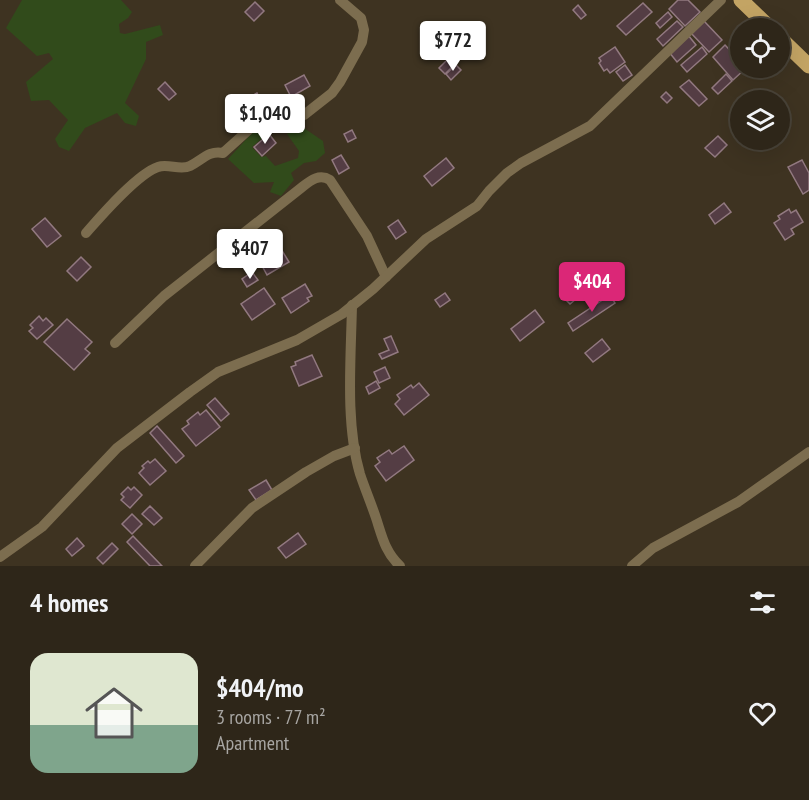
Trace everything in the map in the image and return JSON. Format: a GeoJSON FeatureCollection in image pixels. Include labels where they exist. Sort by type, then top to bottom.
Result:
{"type":"FeatureCollection","features":[{"type":"Feature","properties":{"kind":"main road"},"geometry":{"type":"LineString","coordinates":[[741,0],[760,18]]}},
{"type":"Feature","properties":{"kind":"main road"},"geometry":{"type":"LineString","coordinates":[[790,48],[809,66]]}},
{"type":"Feature","properties":{"kind":"street"},"geometry":{"type":"LineString","coordinates":[[87,234],[100,216],[135,183],[155,168],[163,166],[186,168],[211,153],[223,153],[262,117],[300,117],[332,93],[362,42],[364,30],[361,18],[339,0]]}},
{"type":"Feature","properties":{"kind":"street"},"geometry":{"type":"LineString","coordinates":[[0,557],[42,527],[117,448],[190,392],[218,372],[283,347],[316,330],[386,277],[426,239],[477,206],[497,182],[514,168],[590,126],[721,0]]}},
{"type":"Feature","properties":{"kind":"street"},"geometry":{"type":"LineString","coordinates":[[115,343],[181,282],[318,177],[330,180],[367,236],[386,277]]}},
{"type":"Feature","properties":{"kind":"street"},"geometry":{"type":"LineString","coordinates":[[352,305],[350,391],[355,448],[360,474],[378,523],[382,542],[393,560],[400,566]]}},
{"type":"Feature","properties":{"kind":"street"},"geometry":{"type":"LineString","coordinates":[[195,566],[252,508],[306,471],[355,448]]}},
{"type":"Feature","properties":{"kind":"street"},"geometry":{"type":"LineString","coordinates":[[632,566],[653,548],[738,502],[809,452]]}},
{"type":"Feature","properties":{"kind":"green space"},"geometry":{"type":"Polygon","coordinates":[[[22,0],[121,0],[132,12],[119,24],[120,33],[125,34],[160,25],[163,35],[146,42],[146,59],[125,103],[139,116],[136,126],[125,123],[117,113],[85,128],[69,151],[59,147],[55,139],[68,120],[49,100],[31,101],[26,82],[53,59],[49,53],[37,56],[6,28],[22,0]]]}},
{"type":"Feature","properties":{"kind":"green space"},"geometry":{"type":"Polygon","coordinates":[[[265,119],[285,122],[284,128],[272,130],[252,147],[261,157],[266,156],[275,166],[298,158],[299,151],[287,134],[298,124],[323,141],[325,153],[316,161],[304,163],[291,173],[294,180],[281,196],[270,192],[274,182],[254,183],[228,159],[265,119]]]}},
{"type":"Feature","properties":{"kind":"building"},"geometry":{"type":"Polygon","coordinates":[[[678,0],[688,0],[700,12],[685,26],[669,9],[678,0]]]}},
{"type":"Feature","properties":{"kind":"building"},"geometry":{"type":"Polygon","coordinates":[[[255,2],[264,11],[254,21],[245,12],[255,2]]]}},
{"type":"Feature","properties":{"kind":"building"},"geometry":{"type":"Polygon","coordinates":[[[643,3],[652,12],[626,35],[617,26],[643,3]]]}},
{"type":"Feature","properties":{"kind":"building"},"geometry":{"type":"Polygon","coordinates":[[[578,5],[586,15],[581,19],[573,10],[578,5]]]}},
{"type":"Feature","properties":{"kind":"building"},"geometry":{"type":"Polygon","coordinates":[[[668,12],[672,17],[660,28],[656,23],[668,12]]]}},
{"type":"Feature","properties":{"kind":"building"},"geometry":{"type":"Polygon","coordinates":[[[677,21],[683,27],[663,46],[657,39],[677,21]]]}},
{"type":"Feature","properties":{"kind":"building"},"geometry":{"type":"Polygon","coordinates":[[[704,21],[722,40],[709,52],[691,33],[704,21]]]}},
{"type":"Feature","properties":{"kind":"building"},"geometry":{"type":"Polygon","coordinates":[[[688,35],[696,45],[677,62],[669,52],[688,35]]]}},
{"type":"Feature","properties":{"kind":"building"},"geometry":{"type":"Polygon","coordinates":[[[462,39],[467,44],[459,51],[454,45],[462,39]]]}},
{"type":"Feature","properties":{"kind":"building"},"geometry":{"type":"Polygon","coordinates":[[[725,45],[730,50],[730,77],[713,57],[725,45]]]}},
{"type":"Feature","properties":{"kind":"building"},"geometry":{"type":"Polygon","coordinates":[[[615,47],[625,62],[610,73],[607,69],[604,71],[599,58],[615,47]]]}},
{"type":"Feature","properties":{"kind":"building"},"geometry":{"type":"Polygon","coordinates":[[[702,47],[707,54],[687,72],[681,65],[702,47]]]}},
{"type":"Feature","properties":{"kind":"building"},"geometry":{"type":"Polygon","coordinates":[[[449,58],[455,64],[445,74],[439,68],[449,58]]]}},
{"type":"Feature","properties":{"kind":"building"},"geometry":{"type":"Polygon","coordinates":[[[456,65],[461,70],[451,80],[446,74],[456,65]]]}},
{"type":"Feature","properties":{"kind":"building"},"geometry":{"type":"Polygon","coordinates":[[[625,65],[632,75],[623,81],[616,72],[625,65]]]}},
{"type":"Feature","properties":{"kind":"building"},"geometry":{"type":"Polygon","coordinates":[[[726,74],[732,81],[718,94],[712,88],[726,74]]]}},
{"type":"Feature","properties":{"kind":"building"},"geometry":{"type":"Polygon","coordinates":[[[304,75],[310,86],[291,97],[285,85],[304,75]]]}},
{"type":"Feature","properties":{"kind":"building"},"geometry":{"type":"Polygon","coordinates":[[[689,80],[707,99],[699,106],[680,87],[689,80]]]}},
{"type":"Feature","properties":{"kind":"building"},"geometry":{"type":"Polygon","coordinates":[[[165,82],[176,94],[169,100],[158,89],[165,82]]]}},
{"type":"Feature","properties":{"kind":"building"},"geometry":{"type":"Polygon","coordinates":[[[666,92],[672,98],[667,103],[661,97],[666,92]]]}},
{"type":"Feature","properties":{"kind":"building"},"geometry":{"type":"Polygon","coordinates":[[[257,93],[263,105],[240,118],[233,106],[257,93]]]}},
{"type":"Feature","properties":{"kind":"building"},"geometry":{"type":"Polygon","coordinates":[[[352,130],[356,138],[348,142],[344,134],[352,130]]]}},
{"type":"Feature","properties":{"kind":"building"},"geometry":{"type":"Polygon","coordinates":[[[269,134],[276,143],[262,156],[254,147],[269,134]]]}},
{"type":"Feature","properties":{"kind":"building"},"geometry":{"type":"Polygon","coordinates":[[[718,136],[727,145],[715,157],[705,148],[718,136]]]}},
{"type":"Feature","properties":{"kind":"building"},"geometry":{"type":"Polygon","coordinates":[[[341,155],[349,168],[339,174],[332,160],[341,155]]]}},
{"type":"Feature","properties":{"kind":"building"},"geometry":{"type":"Polygon","coordinates":[[[446,158],[454,168],[432,186],[424,176],[446,158]]]}},
{"type":"Feature","properties":{"kind":"building"},"geometry":{"type":"Polygon","coordinates":[[[802,160],[809,173],[809,190],[803,194],[788,167],[802,160]]]}},
{"type":"Feature","properties":{"kind":"building"},"geometry":{"type":"Polygon","coordinates":[[[724,203],[731,212],[715,224],[709,215],[724,203]]]}},
{"type":"Feature","properties":{"kind":"building"},"geometry":{"type":"Polygon","coordinates":[[[789,209],[791,213],[796,210],[803,222],[791,229],[794,234],[785,240],[774,223],[780,219],[778,216],[789,209]]]}},
{"type":"Feature","properties":{"kind":"building"},"geometry":{"type":"Polygon","coordinates":[[[45,218],[61,236],[47,247],[32,229],[45,218]]]}},
{"type":"Feature","properties":{"kind":"building"},"geometry":{"type":"Polygon","coordinates":[[[398,220],[406,232],[396,239],[388,227],[398,220]]]}},
{"type":"Feature","properties":{"kind":"building"},"geometry":{"type":"Polygon","coordinates":[[[281,249],[289,262],[267,275],[260,262],[281,249]]]}},
{"type":"Feature","properties":{"kind":"building"},"geometry":{"type":"Polygon","coordinates":[[[81,257],[91,267],[77,281],[67,271],[81,257]]]}},
{"type":"Feature","properties":{"kind":"building"},"geometry":{"type":"Polygon","coordinates":[[[252,272],[258,280],[247,287],[242,279],[252,272]]]}},
{"type":"Feature","properties":{"kind":"building"},"geometry":{"type":"Polygon","coordinates":[[[305,284],[312,296],[307,298],[309,301],[291,313],[282,298],[305,284]]]}},
{"type":"Feature","properties":{"kind":"building"},"geometry":{"type":"Polygon","coordinates":[[[576,286],[582,294],[570,304],[563,297],[576,286]]]}},
{"type":"Feature","properties":{"kind":"building"},"geometry":{"type":"Polygon","coordinates":[[[264,288],[275,304],[252,320],[241,304],[264,288]]]}},
{"type":"Feature","properties":{"kind":"building"},"geometry":{"type":"Polygon","coordinates":[[[445,293],[450,300],[440,307],[435,300],[445,293]]]}},
{"type":"Feature","properties":{"kind":"building"},"geometry":{"type":"Polygon","coordinates":[[[610,295],[615,303],[573,331],[568,323],[610,295]]]}},
{"type":"Feature","properties":{"kind":"building"},"geometry":{"type":"Polygon","coordinates":[[[535,310],[544,322],[520,341],[511,329],[535,310]]]}},
{"type":"Feature","properties":{"kind":"building"},"geometry":{"type":"Polygon","coordinates":[[[39,316],[43,321],[46,318],[53,325],[37,339],[29,331],[33,328],[30,325],[39,316]]]}},
{"type":"Feature","properties":{"kind":"building"},"geometry":{"type":"Polygon","coordinates":[[[67,319],[92,342],[85,349],[90,353],[74,370],[44,342],[67,319]]]}},
{"type":"Feature","properties":{"kind":"building"},"geometry":{"type":"Polygon","coordinates":[[[391,336],[398,352],[382,359],[379,354],[389,350],[384,339],[391,336]]]}},
{"type":"Feature","properties":{"kind":"building"},"geometry":{"type":"Polygon","coordinates":[[[602,339],[610,349],[593,362],[585,353],[602,339]]]}},
{"type":"Feature","properties":{"kind":"building"},"geometry":{"type":"Polygon","coordinates":[[[312,355],[322,376],[299,386],[291,367],[296,365],[295,362],[312,355]]]}},
{"type":"Feature","properties":{"kind":"building"},"geometry":{"type":"Polygon","coordinates":[[[385,367],[390,378],[379,383],[374,372],[385,367]]]}},
{"type":"Feature","properties":{"kind":"building"},"geometry":{"type":"Polygon","coordinates":[[[376,381],[380,388],[369,394],[366,387],[376,381]]]}},
{"type":"Feature","properties":{"kind":"building"},"geometry":{"type":"Polygon","coordinates":[[[419,383],[429,395],[404,415],[395,404],[400,399],[397,395],[411,385],[413,388],[419,383]]]}},
{"type":"Feature","properties":{"kind":"building"},"geometry":{"type":"Polygon","coordinates":[[[215,398],[229,414],[221,421],[207,405],[215,398]]]}},
{"type":"Feature","properties":{"kind":"building"},"geometry":{"type":"Polygon","coordinates":[[[206,410],[220,427],[196,446],[182,429],[189,424],[187,421],[198,412],[200,415],[206,410]]]}},
{"type":"Feature","properties":{"kind":"building"},"geometry":{"type":"Polygon","coordinates":[[[157,426],[184,456],[176,463],[150,433],[157,426]]]}},
{"type":"Feature","properties":{"kind":"building"},"geometry":{"type":"Polygon","coordinates":[[[404,446],[414,460],[386,481],[375,466],[380,462],[377,458],[389,450],[392,454],[404,446]]]}},
{"type":"Feature","properties":{"kind":"building"},"geometry":{"type":"Polygon","coordinates":[[[155,459],[166,471],[150,485],[139,473],[144,468],[142,466],[155,459]]]}},
{"type":"Feature","properties":{"kind":"building"},"geometry":{"type":"Polygon","coordinates":[[[266,480],[272,490],[256,500],[249,490],[266,480]]]}},
{"type":"Feature","properties":{"kind":"building"},"geometry":{"type":"Polygon","coordinates":[[[128,487],[131,490],[134,487],[142,495],[130,508],[121,500],[124,497],[121,494],[128,487]]]}},
{"type":"Feature","properties":{"kind":"building"},"geometry":{"type":"Polygon","coordinates":[[[150,506],[162,518],[154,525],[142,514],[150,506]]]}},
{"type":"Feature","properties":{"kind":"building"},"geometry":{"type":"Polygon","coordinates":[[[132,514],[142,524],[132,534],[122,524],[132,514]]]}},
{"type":"Feature","properties":{"kind":"building"},"geometry":{"type":"Polygon","coordinates":[[[298,533],[306,544],[286,558],[278,548],[298,533]]]}},
{"type":"Feature","properties":{"kind":"building"},"geometry":{"type":"Polygon","coordinates":[[[133,536],[162,566],[150,566],[127,542],[133,536]]]}},
{"type":"Feature","properties":{"kind":"building"},"geometry":{"type":"Polygon","coordinates":[[[77,538],[84,546],[72,556],[66,549],[77,538]]]}},
{"type":"Feature","properties":{"kind":"building"},"geometry":{"type":"Polygon","coordinates":[[[112,543],[118,549],[103,564],[97,558],[112,543]]]}}]}
